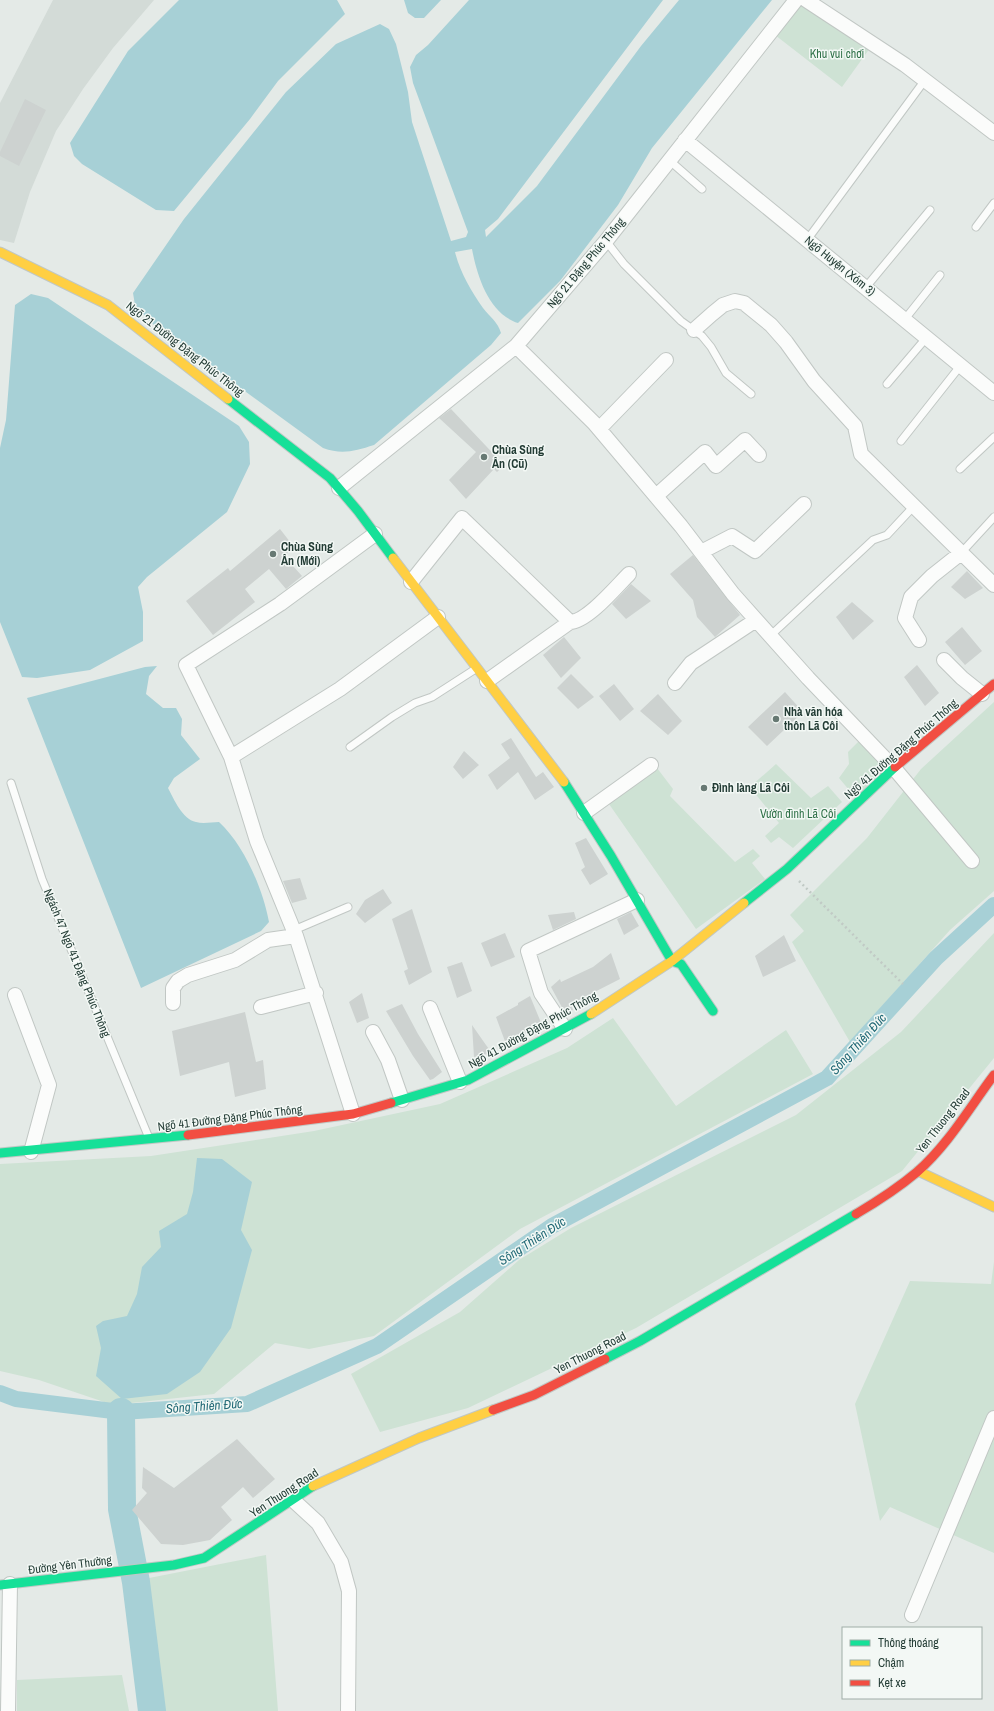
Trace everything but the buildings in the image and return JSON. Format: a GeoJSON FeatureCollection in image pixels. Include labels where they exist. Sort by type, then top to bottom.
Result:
{"type":"FeatureCollection","features":[{"type":"Feature","properties":{"kind":"street","name":"Ngõ 21 Đặng Phúc Thông"},"geometry":{"type":"LineString","coordinates":[[339,488],[516,346],[606,240],[796,0]]}},
{"type":"Feature","properties":{"kind":"street"},"geometry":{"type":"LineString","coordinates":[[806,0],[924,80],[994,133]]}},
{"type":"Feature","properties":{"kind":"street","name":"Ngõ Huyện (Xóm 3)"},"geometry":{"type":"LineString","coordinates":[[685,140],[994,393]]}},
{"type":"Feature","properties":{"kind":"street","name":"Ngõ 21 Đường Đặng Phúc Thông"},"geometry":{"type":"LineString","coordinates":[[0,252],[108,305],[330,478],[375,534],[559,774],[672,960],[681,964],[712,1011]]}},
{"type":"Feature","properties":{"kind":"street"},"geometry":{"type":"LineString","coordinates":[[694,330],[723,305],[735,301],[744,303],[771,325],[786,342],[814,381],[855,426],[861,454],[994,585]]}},
{"type":"Feature","properties":{"kind":"street"},"geometry":{"type":"LineString","coordinates":[[516,346],[599,429],[656,496],[733,594],[808,678],[894,768],[972,861]]}},
{"type":"Feature","properties":{"kind":"street"},"geometry":{"type":"LineString","coordinates":[[599,429],[666,360]]}},
{"type":"Feature","properties":{"kind":"street"},"geometry":{"type":"LineString","coordinates":[[656,496],[705,452],[716,466],[745,440],[759,455]]}},
{"type":"Feature","properties":{"kind":"street"},"geometry":{"type":"LineString","coordinates":[[701,552],[732,536],[755,551],[804,504]]}},
{"type":"Feature","properties":{"kind":"street"},"geometry":{"type":"LineString","coordinates":[[411,582],[462,518],[570,622]]}},
{"type":"Feature","properties":{"kind":"street"},"geometry":{"type":"LineString","coordinates":[[353,1114],[316,993],[295,933],[257,841],[230,757],[186,665],[280,604],[375,534]]}},
{"type":"Feature","properties":{"kind":"street"},"geometry":{"type":"LineString","coordinates":[[919,640],[904,618],[911,597],[932,576],[961,553]]}},
{"type":"Feature","properties":{"kind":"street"},"geometry":{"type":"LineString","coordinates":[[487,681],[570,622],[575,622],[585,616],[629,574]]}},
{"type":"Feature","properties":{"kind":"street"},"geometry":{"type":"LineString","coordinates":[[230,757],[340,689],[438,617]]}},
{"type":"Feature","properties":{"kind":"street"},"geometry":{"type":"LineString","coordinates":[[675,683],[691,663],[756,620]]}},
{"type":"Feature","properties":{"kind":"street"},"geometry":{"type":"LineString","coordinates":[[944,660],[962,678],[982,694]]}},
{"type":"Feature","properties":{"kind":"street","name":"Ngõ 41 Đường Đặng Phúc Thông"},"geometry":{"type":"LineString","coordinates":[[0,1153],[31,1152],[150,1140],[353,1114],[460,1082],[565,1029],[672,960],[787,869],[894,768],[994,684]]}},
{"type":"Feature","properties":{"kind":"street"},"geometry":{"type":"LineString","coordinates":[[584,813],[651,765]]}},
{"type":"Feature","properties":{"kind":"street"},"geometry":{"type":"LineString","coordinates":[[565,1029],[541,993],[528,951],[636,900]]}},
{"type":"Feature","properties":{"kind":"street"},"geometry":{"type":"LineString","coordinates":[[173,1003],[173,988],[178,981],[188,975],[235,960],[268,940],[295,933]]}},
{"type":"Feature","properties":{"kind":"street"},"geometry":{"type":"LineString","coordinates":[[261,1007],[316,993]]}},
{"type":"Feature","properties":{"kind":"street"},"geometry":{"type":"LineString","coordinates":[[15,995],[49,1085],[31,1152]]}},
{"type":"Feature","properties":{"kind":"street"},"geometry":{"type":"LineString","coordinates":[[430,1008],[460,1082]]}},
{"type":"Feature","properties":{"kind":"street"},"geometry":{"type":"LineString","coordinates":[[373,1032],[388,1060],[402,1100]]}},
{"type":"Feature","properties":{"kind":"street","name":"Yen Thuong Road"},"geometry":{"type":"LineString","coordinates":[[144,1568],[174,1565],[204,1558],[320,1482],[420,1438],[534,1395],[640,1341],[886,1197],[918,1171],[940,1148],[994,1075]]}},
{"type":"Feature","properties":{"kind":"street"},"geometry":{"type":"LineString","coordinates":[[918,1171],[994,1207]]}},
{"type":"Feature","properties":{"kind":"street"},"geometry":{"type":"LineString","coordinates":[[912,1615],[994,1418]]}},
{"type":"Feature","properties":{"kind":"street"},"geometry":{"type":"LineString","coordinates":[[293,1500],[318,1522],[342,1562],[349,1591],[348,1711]]}},
{"type":"Feature","properties":{"kind":"street","name":"Đường Yên Thường"},"geometry":{"type":"LineString","coordinates":[[5,1584],[144,1568]]}},
{"type":"Feature","properties":{"kind":"street"},"geometry":{"type":"LineString","coordinates":[[5,1584],[8,1711]]}},
{"type":"Feature","properties":{"kind":"lane"},"geometry":{"type":"LineString","coordinates":[[807,240],[924,80]]}},
{"type":"Feature","properties":{"kind":"lane"},"geometry":{"type":"LineString","coordinates":[[669,160],[702,189]]}},
{"type":"Feature","properties":{"kind":"lane"},"geometry":{"type":"LineString","coordinates":[[976,227],[994,203]]}},
{"type":"Feature","properties":{"kind":"lane"},"geometry":{"type":"LineString","coordinates":[[866,287],[930,210]]}},
{"type":"Feature","properties":{"kind":"lane"},"geometry":{"type":"LineString","coordinates":[[606,240],[630,269],[681,321],[702,336],[711,347],[726,373],[751,394]]}},
{"type":"Feature","properties":{"kind":"lane"},"geometry":{"type":"LineString","coordinates":[[905,320],[940,275]]}},
{"type":"Feature","properties":{"kind":"lane"},"geometry":{"type":"LineString","coordinates":[[887,384],[927,337]]}},
{"type":"Feature","properties":{"kind":"lane"},"geometry":{"type":"LineString","coordinates":[[901,441],[961,365]]}},
{"type":"Feature","properties":{"kind":"lane"},"geometry":{"type":"LineString","coordinates":[[960,469],[994,437]]}},
{"type":"Feature","properties":{"kind":"lane"},"geometry":{"type":"LineString","coordinates":[[770,636],[873,540],[886,535],[914,506]]}},
{"type":"Feature","properties":{"kind":"lane"},"geometry":{"type":"LineString","coordinates":[[961,553],[994,517]]}},
{"type":"Feature","properties":{"kind":"lane"},"geometry":{"type":"LineString","coordinates":[[350,747],[392,717],[415,703],[432,697],[478,668]]}},
{"type":"Feature","properties":{"kind":"lane","name":"Ngách 47 Ngõ 41 Đặng Phúc Thông"},"geometry":{"type":"LineString","coordinates":[[11,783],[42,879],[150,1140]]}},
{"type":"Feature","properties":{"kind":"lane"},"geometry":{"type":"LineString","coordinates":[[295,933],[348,907]]}},
{"type":"Feature","properties":{"kind":"path"},"geometry":{"type":"LineString","coordinates":[[787,869],[903,984]]}},
{"type":"Feature","properties":{"kind":"shaded area"},"geometry":{"type":"Polygon","coordinates":[[[53,0],[154,0],[113,48],[83,89],[56,131],[30,192],[14,243],[0,240],[0,103],[53,0]]]}},
{"type":"Feature","properties":{"kind":"green space","name":"Khu vui chơi"},"geometry":{"type":"Polygon","coordinates":[[[800,0],[870,48],[842,87],[775,35],[800,0]]]}},
{"type":"Feature","properties":{"kind":"green space"},"geometry":{"type":"Polygon","coordinates":[[[994,702],[994,891],[950,930],[850,1042],[792,942],[804,931],[790,915],[867,838],[921,769],[994,702]]]}},
{"type":"Feature","properties":{"kind":"green space"},"geometry":{"type":"Polygon","coordinates":[[[861,739],[890,764],[855,797],[839,778],[849,764],[848,752],[861,739]]]}},
{"type":"Feature","properties":{"kind":"green space","name":"Vườn đình Lã Côi"},"geometry":{"type":"Polygon","coordinates":[[[776,764],[811,798],[828,786],[842,802],[793,848],[779,837],[771,843],[765,836],[779,823],[750,787],[776,764]]]}},
{"type":"Feature","properties":{"kind":"green space"},"geometry":{"type":"Polygon","coordinates":[[[657,768],[673,789],[670,796],[735,862],[753,849],[760,856],[752,863],[765,879],[696,929],[609,804],[657,768]]]}},
{"type":"Feature","properties":{"kind":"green space"},"geometry":{"type":"Polygon","coordinates":[[[994,933],[994,1058],[902,1171],[636,1328],[468,1408],[380,1432],[351,1374],[460,1312],[519,1260],[571,1228],[796,1115],[901,1032],[994,933]]]}},
{"type":"Feature","properties":{"kind":"green space"},"geometry":{"type":"Polygon","coordinates":[[[613,1018],[676,1106],[786,1030],[813,1074],[520,1229],[374,1336],[309,1349],[275,1343],[214,1394],[113,1405],[39,1380],[0,1371],[0,1164],[151,1156],[314,1131],[440,1104],[567,1048],[613,1018]]]}},
{"type":"Feature","properties":{"kind":"green space"},"geometry":{"type":"Polygon","coordinates":[[[994,1262],[994,1553],[890,1507],[880,1521],[855,1404],[910,1281],[991,1284],[994,1262]]]}},
{"type":"Feature","properties":{"kind":"green space"},"geometry":{"type":"Polygon","coordinates":[[[266,1555],[278,1711],[164,1711],[144,1579],[266,1555]]]}},
{"type":"Feature","properties":{"kind":"green space"},"geometry":{"type":"Polygon","coordinates":[[[122,1675],[129,1711],[17,1711],[17,1680],[122,1675]]]}},
{"type":"Feature","properties":{"kind":"water"},"geometry":{"type":"Polygon","coordinates":[[[179,0],[337,0],[345,14],[278,81],[250,119],[174,211],[156,210],[82,164],[74,156],[70,143],[128,51],[179,0]]]}},
{"type":"Feature","properties":{"kind":"water"},"geometry":{"type":"Polygon","coordinates":[[[404,0],[441,0],[424,18],[415,18],[408,13],[404,0]]]}},
{"type":"Feature","properties":{"kind":"water"},"geometry":{"type":"Polygon","coordinates":[[[469,0],[663,0],[498,219],[485,230],[486,237],[537,186],[641,46],[679,0],[772,0],[652,148],[618,205],[560,281],[518,323],[508,318],[492,303],[481,282],[472,249],[455,252],[470,288],[483,308],[496,323],[501,333],[491,345],[374,445],[342,452],[323,448],[150,322],[135,305],[133,293],[184,219],[286,92],[336,44],[380,24],[389,29],[396,44],[408,92],[412,122],[451,241],[466,237],[468,232],[413,83],[410,67],[416,55],[428,45],[469,0]]]}},
{"type":"Feature","properties":{"kind":"water"},"geometry":{"type":"Polygon","coordinates":[[[31,294],[48,298],[239,426],[249,442],[250,464],[227,512],[147,577],[138,587],[143,612],[143,641],[90,670],[37,678],[22,677],[0,622],[0,448],[6,420],[15,305],[31,294]]]}},
{"type":"Feature","properties":{"kind":"water"},"geometry":{"type":"Polygon","coordinates":[[[157,666],[149,676],[146,694],[163,708],[176,708],[182,719],[181,735],[200,759],[174,778],[168,788],[179,808],[187,817],[199,823],[219,822],[237,843],[257,882],[269,922],[261,931],[141,988],[27,698],[145,667],[157,666]]]}},
{"type":"Feature","properties":{"kind":"water"},"geometry":{"type":"Polygon","coordinates":[[[197,1158],[222,1159],[252,1182],[241,1230],[252,1250],[231,1328],[200,1372],[167,1394],[122,1399],[96,1376],[101,1348],[96,1326],[103,1321],[127,1316],[137,1294],[142,1267],[161,1247],[159,1231],[187,1214],[193,1192],[197,1158]]]}},
{"type":"Feature","properties":{"kind":"waterway","name":"Sông Thiên Đức"},"geometry":{"type":"LineString","coordinates":[[0,1393],[16,1399],[121,1412],[247,1404],[377,1346],[552,1226],[827,1078],[936,958],[994,905]]}},
{"type":"Feature","properties":{"kind":"waterway"},"geometry":{"type":"LineString","coordinates":[[121,1412],[122,1509],[136,1582],[152,1711]]}},
{"type":"Feature","properties":{"kind":"traffic: fast"},"geometry":{"type":"LineString","coordinates":[[228,399],[330,478],[358,511],[393,558]]}},
{"type":"Feature","properties":{"kind":"traffic: fast"},"geometry":{"type":"LineString","coordinates":[[744,903],[787,869],[895,767]]}},
{"type":"Feature","properties":{"kind":"traffic: fast"},"geometry":{"type":"LineString","coordinates":[[564,782],[611,856],[672,961],[681,964],[713,1011]]}},
{"type":"Feature","properties":{"kind":"traffic: fast"},"geometry":{"type":"LineString","coordinates":[[391,1103],[468,1080],[591,1014]]}},
{"type":"Feature","properties":{"kind":"traffic: fast"},"geometry":{"type":"LineString","coordinates":[[0,1153],[188,1135]]}},
{"type":"Feature","properties":{"kind":"traffic: fast"},"geometry":{"type":"LineString","coordinates":[[605,1359],[640,1341],[856,1214]]}},
{"type":"Feature","properties":{"kind":"traffic: fast"},"geometry":{"type":"LineString","coordinates":[[0,1585],[174,1565],[204,1558],[313,1486]]}},
{"type":"Feature","properties":{"kind":"traffic: slow"},"geometry":{"type":"LineString","coordinates":[[0,252],[108,305],[228,399]]}},
{"type":"Feature","properties":{"kind":"traffic: slow"},"geometry":{"type":"LineString","coordinates":[[393,558],[564,782]]}},
{"type":"Feature","properties":{"kind":"traffic: slow"},"geometry":{"type":"LineString","coordinates":[[591,1014],[672,961],[744,903]]}},
{"type":"Feature","properties":{"kind":"traffic: slow"},"geometry":{"type":"LineString","coordinates":[[918,1171],[994,1207]]}},
{"type":"Feature","properties":{"kind":"traffic: slow"},"geometry":{"type":"LineString","coordinates":[[313,1486],[419,1438],[493,1410]]}},
{"type":"Feature","properties":{"kind":"traffic: jam"},"geometry":{"type":"LineString","coordinates":[[895,767],[994,684]]}},
{"type":"Feature","properties":{"kind":"traffic: jam"},"geometry":{"type":"LineString","coordinates":[[856,1214],[895,1189],[917,1172],[939,1150],[994,1075]]}},
{"type":"Feature","properties":{"kind":"traffic: jam"},"geometry":{"type":"LineString","coordinates":[[188,1135],[353,1114],[391,1103]]}},
{"type":"Feature","properties":{"kind":"traffic: jam"},"geometry":{"type":"LineString","coordinates":[[493,1410],[534,1395],[605,1359]]}},
{"type":"Feature","properties":{"kind":"place","name":"Chùa Sùng Ân (Cũ)"},"geometry":{"type":"Point","coordinates":[484,457]}},
{"type":"Feature","properties":{"kind":"place","name":"Chùa Sùng Ân (Mới)"},"geometry":{"type":"Point","coordinates":[273,554]}},
{"type":"Feature","properties":{"kind":"place","name":"Nhà văn hóa thôn Lã Côi"},"geometry":{"type":"Point","coordinates":[776,719]}},
{"type":"Feature","properties":{"kind":"place","name":"Đình làng Lã Côi"},"geometry":{"type":"Point","coordinates":[704,788]}}]}
